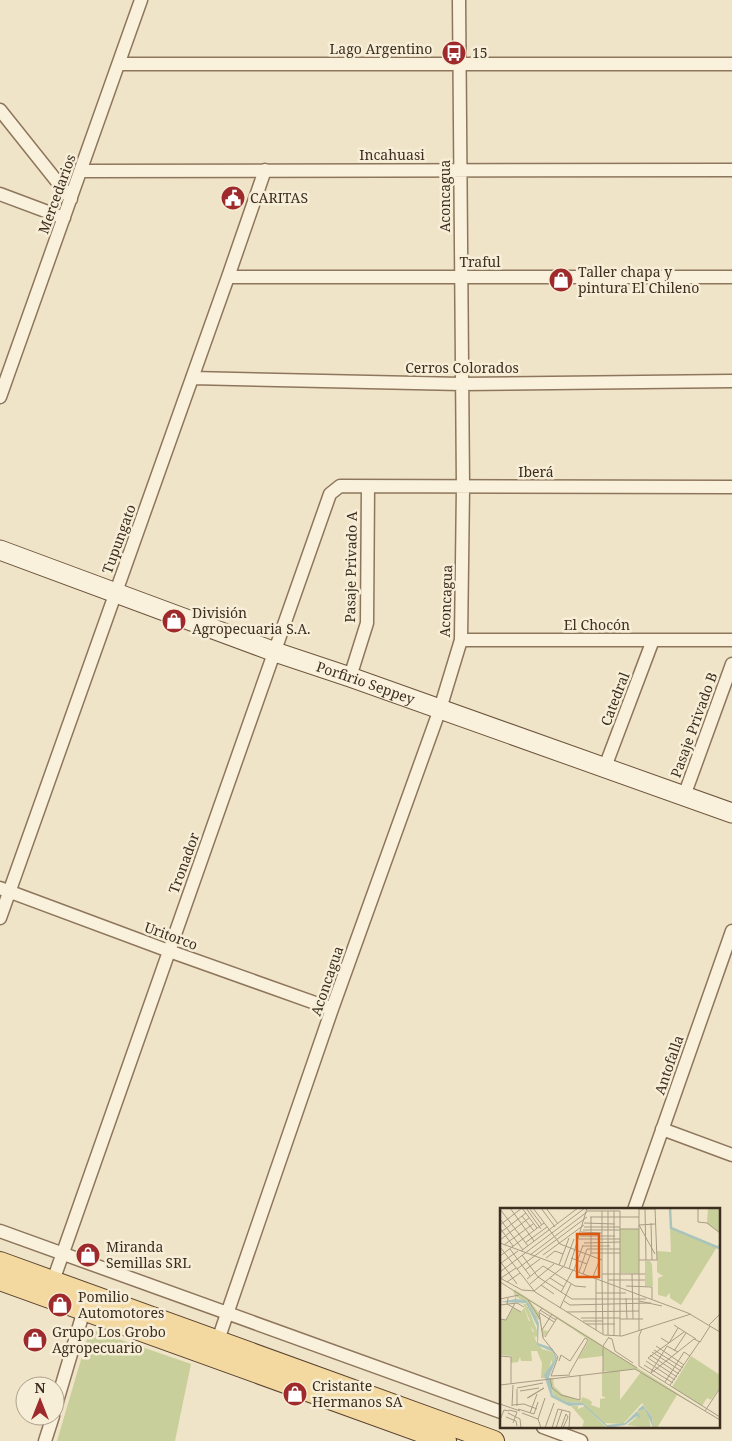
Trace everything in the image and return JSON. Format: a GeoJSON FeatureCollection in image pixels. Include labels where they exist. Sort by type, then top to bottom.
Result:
{"type":"FeatureCollection","features":[{"type":"Feature","properties":{"kind":"main road","name":"Porfirio Seppey"},"geometry":{"type":"LineString","coordinates":[[0,550],[275,652],[732,813]]}},
{"type":"Feature","properties":{"kind":"main road"},"geometry":{"type":"LineString","coordinates":[[0,1262],[494,1441]]}},
{"type":"Feature","properties":{"kind":"main road"},"geometry":{"type":"LineString","coordinates":[[0,1280],[446,1441]]}},
{"type":"Feature","properties":{"kind":"street","name":"Mercedarios"},"geometry":{"type":"LineString","coordinates":[[0,397],[82,171],[141,0]]}},
{"type":"Feature","properties":{"kind":"street","name":"Aconcagua"},"geometry":{"type":"LineString","coordinates":[[218,1340],[332,1009],[440,709],[461,640],[463,486],[459,0]]}},
{"type":"Feature","properties":{"kind":"street","name":"Lago Argentino"},"geometry":{"type":"LineString","coordinates":[[120,64],[732,64]]}},
{"type":"Feature","properties":{"kind":"street"},"geometry":{"type":"LineString","coordinates":[[0,110],[71,199]]}},
{"type":"Feature","properties":{"kind":"street","name":"Tupungato"},"geometry":{"type":"LineString","coordinates":[[0,918],[5,890],[116,593],[265,170]]}},
{"type":"Feature","properties":{"kind":"street","name":"Incahuasi"},"geometry":{"type":"LineString","coordinates":[[82,171],[732,170]]}},
{"type":"Feature","properties":{"kind":"street"},"geometry":{"type":"LineString","coordinates":[[0,194],[64,218]]}},
{"type":"Feature","properties":{"kind":"street","name":"Traful"},"geometry":{"type":"LineString","coordinates":[[228,277],[732,277]]}},
{"type":"Feature","properties":{"kind":"street","name":"Cerros Colorados"},"geometry":{"type":"LineString","coordinates":[[192,378],[461,384],[732,381]]}},
{"type":"Feature","properties":{"kind":"street","name":"Iberá"},"geometry":{"type":"LineString","coordinates":[[340,486],[732,487]]}},
{"type":"Feature","properties":{"kind":"street","name":"Tronador"},"geometry":{"type":"LineString","coordinates":[[53,1281],[330,494],[340,486]]}},
{"type":"Feature","properties":{"kind":"street","name":"Pasaje Privado A"},"geometry":{"type":"LineString","coordinates":[[350,677],[367,623],[368,486]]}},
{"type":"Feature","properties":{"kind":"street","name":"El Chocón"},"geometry":{"type":"LineString","coordinates":[[461,640],[732,640]]}},
{"type":"Feature","properties":{"kind":"street","name":"Catedral"},"geometry":{"type":"LineString","coordinates":[[605,767],[653,640]]}},
{"type":"Feature","properties":{"kind":"street","name":"Pasaje Privado B"},"geometry":{"type":"LineString","coordinates":[[684,796],[732,664]]}},
{"type":"Feature","properties":{"kind":"street","name":"Uritorco"},"geometry":{"type":"LineString","coordinates":[[5,890],[332,1009]]}},
{"type":"Feature","properties":{"kind":"street","name":"Antofalla"},"geometry":{"type":"LineString","coordinates":[[635,1208],[732,931]]}},
{"type":"Feature","properties":{"kind":"street"},"geometry":{"type":"LineString","coordinates":[[662,1129],[732,1155]]}},
{"type":"Feature","properties":{"kind":"street"},"geometry":{"type":"LineString","coordinates":[[0,1231],[500,1412]]}},
{"type":"Feature","properties":{"kind":"street"},"geometry":{"type":"LineString","coordinates":[[64,1376],[84,1310]]}},
{"type":"Feature","properties":{"kind":"street"},"geometry":{"type":"LineString","coordinates":[[45,1441],[50,1426]]}},
{"type":"Feature","properties":{"kind":"street"},"geometry":{"type":"LineString","coordinates":[[552,1432],[582,1441]]}},
{"type":"Feature","properties":{"kind":"green space"},"geometry":{"type":"Polygon","coordinates":[[[90,1329],[191,1364],[175,1441],[57,1441],[61,1426],[65,1426],[65,1414],[90,1329]]]}},
{"type":"Feature","properties":{"kind":"place","name":"15"},"geometry":{"type":"Point","coordinates":[454,53]}},
{"type":"Feature","properties":{"kind":"place","name":"CARITAS"},"geometry":{"type":"Point","coordinates":[233,198]}},
{"type":"Feature","properties":{"kind":"place","name":"Taller chapa y pintura El Chileno"},"geometry":{"type":"Point","coordinates":[561,280]}},
{"type":"Feature","properties":{"kind":"place","name":"División Agropecuaria S.A."},"geometry":{"type":"Point","coordinates":[174,621]}},
{"type":"Feature","properties":{"kind":"place","name":"Miranda Semillas SRL"},"geometry":{"type":"Point","coordinates":[88,1255]}},
{"type":"Feature","properties":{"kind":"place","name":"Pomilio Automotores"},"geometry":{"type":"Point","coordinates":[60,1305]}},
{"type":"Feature","properties":{"kind":"place","name":"Grupo Los Grobo Agropecuario"},"geometry":{"type":"Point","coordinates":[35,1340]}},
{"type":"Feature","properties":{"kind":"place","name":"Cristante Hermanos SA"},"geometry":{"type":"Point","coordinates":[295,1394]}}]}
